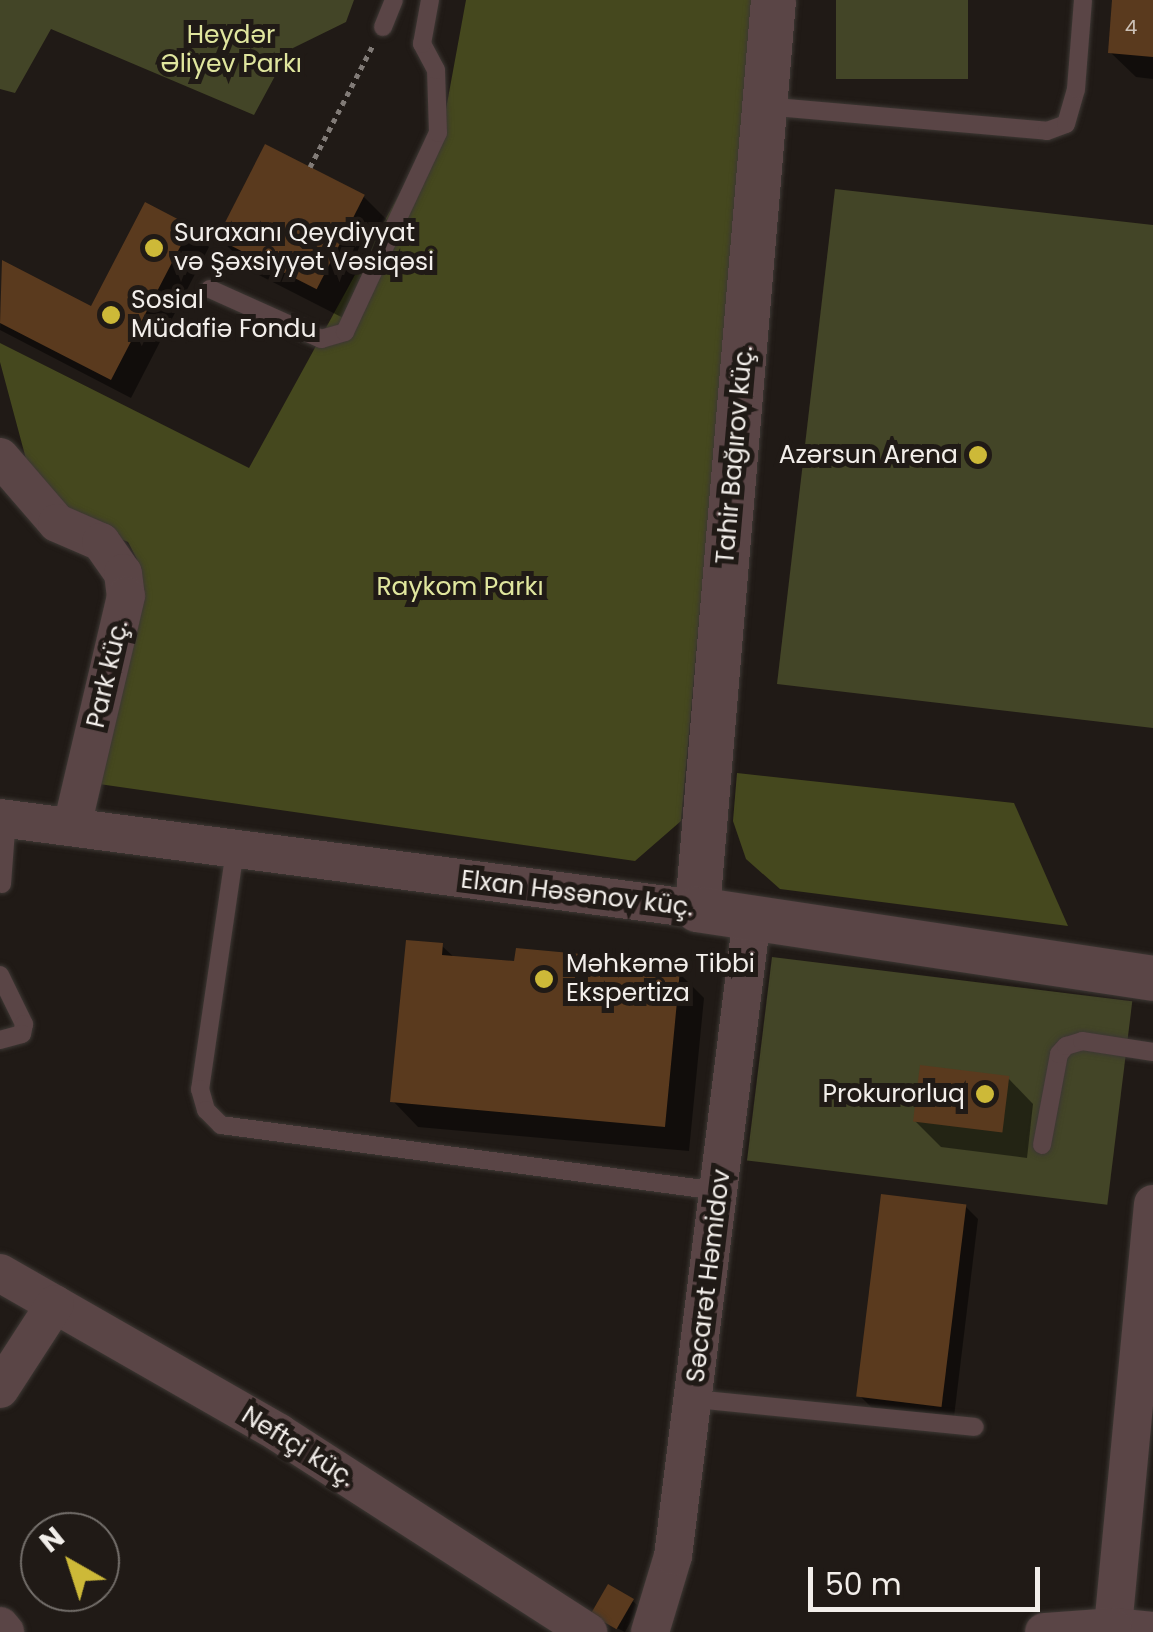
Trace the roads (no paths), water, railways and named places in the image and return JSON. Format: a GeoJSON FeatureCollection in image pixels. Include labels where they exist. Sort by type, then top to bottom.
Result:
{"type":"FeatureCollection","features":[{"type":"Feature","properties":{"kind":"street","name":"Tahir Bağırov küç."},"geometry":{"type":"LineString","coordinates":[[697,909],[772,0]]}},
{"type":"Feature","properties":{"kind":"street","name":"Park küç."},"geometry":{"type":"LineString","coordinates":[[0,457],[57,522],[102,542],[123,573],[126,596],[72,827]]}},
{"type":"Feature","properties":{"kind":"street","name":"Elxan Həsənov küç."},"geometry":{"type":"LineString","coordinates":[[3,818],[752,916],[1153,978]]}},
{"type":"Feature","properties":{"kind":"street","name":"Səcarət Həmidov"},"geometry":{"type":"LineString","coordinates":[[650,1632],[674,1556],[752,916]]}},
{"type":"Feature","properties":{"kind":"street"},"geometry":{"type":"LineString","coordinates":[[1112,1627],[1153,1204]]}},
{"type":"Feature","properties":{"kind":"street","name":"Neftçi küç."},"geometry":{"type":"LineString","coordinates":[[0,1273],[278,1433],[580,1630]]}},
{"type":"Feature","properties":{"kind":"street"},"geometry":{"type":"LineString","coordinates":[[0,1389],[55,1304]]}},
{"type":"Feature","properties":{"kind":"street"},"geometry":{"type":"LineString","coordinates":[[0,1626],[5,1632]]}},
{"type":"Feature","properties":{"kind":"street"},"geometry":{"type":"LineString","coordinates":[[1044,1632],[1112,1627],[1153,1631]]}},
{"type":"Feature","properties":{"kind":"lane"},"geometry":{"type":"LineString","coordinates":[[383,27],[394,0]]}},
{"type":"Feature","properties":{"kind":"lane"},"geometry":{"type":"LineString","coordinates":[[210,289],[322,339],[345,332],[438,133],[436,70],[422,44],[430,0]]}},
{"type":"Feature","properties":{"kind":"lane"},"geometry":{"type":"LineString","coordinates":[[764,106],[1047,131],[1066,124],[1076,89],[1083,0]]}},
{"type":"Feature","properties":{"kind":"lane"},"geometry":{"type":"LineString","coordinates":[[2,884],[3,818]]}},
{"type":"Feature","properties":{"kind":"lane"},"geometry":{"type":"LineString","coordinates":[[235,850],[200,1088],[206,1110],[221,1125],[718,1191]]}},
{"type":"Feature","properties":{"kind":"lane"},"geometry":{"type":"LineString","coordinates":[[0,975],[24,1024],[22,1034],[0,1040]]}},
{"type":"Feature","properties":{"kind":"lane"},"geometry":{"type":"LineString","coordinates":[[1042,1145],[1058,1054],[1066,1046],[1082,1041],[1153,1052]]}},
{"type":"Feature","properties":{"kind":"lane"},"geometry":{"type":"LineString","coordinates":[[695,1398],[975,1428]]}},
{"type":"Feature","properties":{"kind":"place","name":"Suraxanı Qeydiyyat və Şəxsiyyət Vəsiqəsi"},"geometry":{"type":"Point","coordinates":[154,248]}},
{"type":"Feature","properties":{"kind":"place","name":"Sosial Müdafiə Fondu"},"geometry":{"type":"Point","coordinates":[111,315]}},
{"type":"Feature","properties":{"kind":"place","name":"Azərsun Arena"},"geometry":{"type":"Point","coordinates":[978,455]}},
{"type":"Feature","properties":{"kind":"place","name":"Məhkəmə Tibbi Ekspertiza"},"geometry":{"type":"Point","coordinates":[544,979]}},
{"type":"Feature","properties":{"kind":"place","name":"Prokurorluq"},"geometry":{"type":"Point","coordinates":[985,1094]}},
{"type":"Feature","properties":{"kind":"park label","name":"Heydər Əliyev Parkı"},"geometry":{"type":"Point","coordinates":[231,50]}},
{"type":"Feature","properties":{"kind":"park label","name":"Raykom Parkı"},"geometry":{"type":"Point","coordinates":[460,587]}}]}
